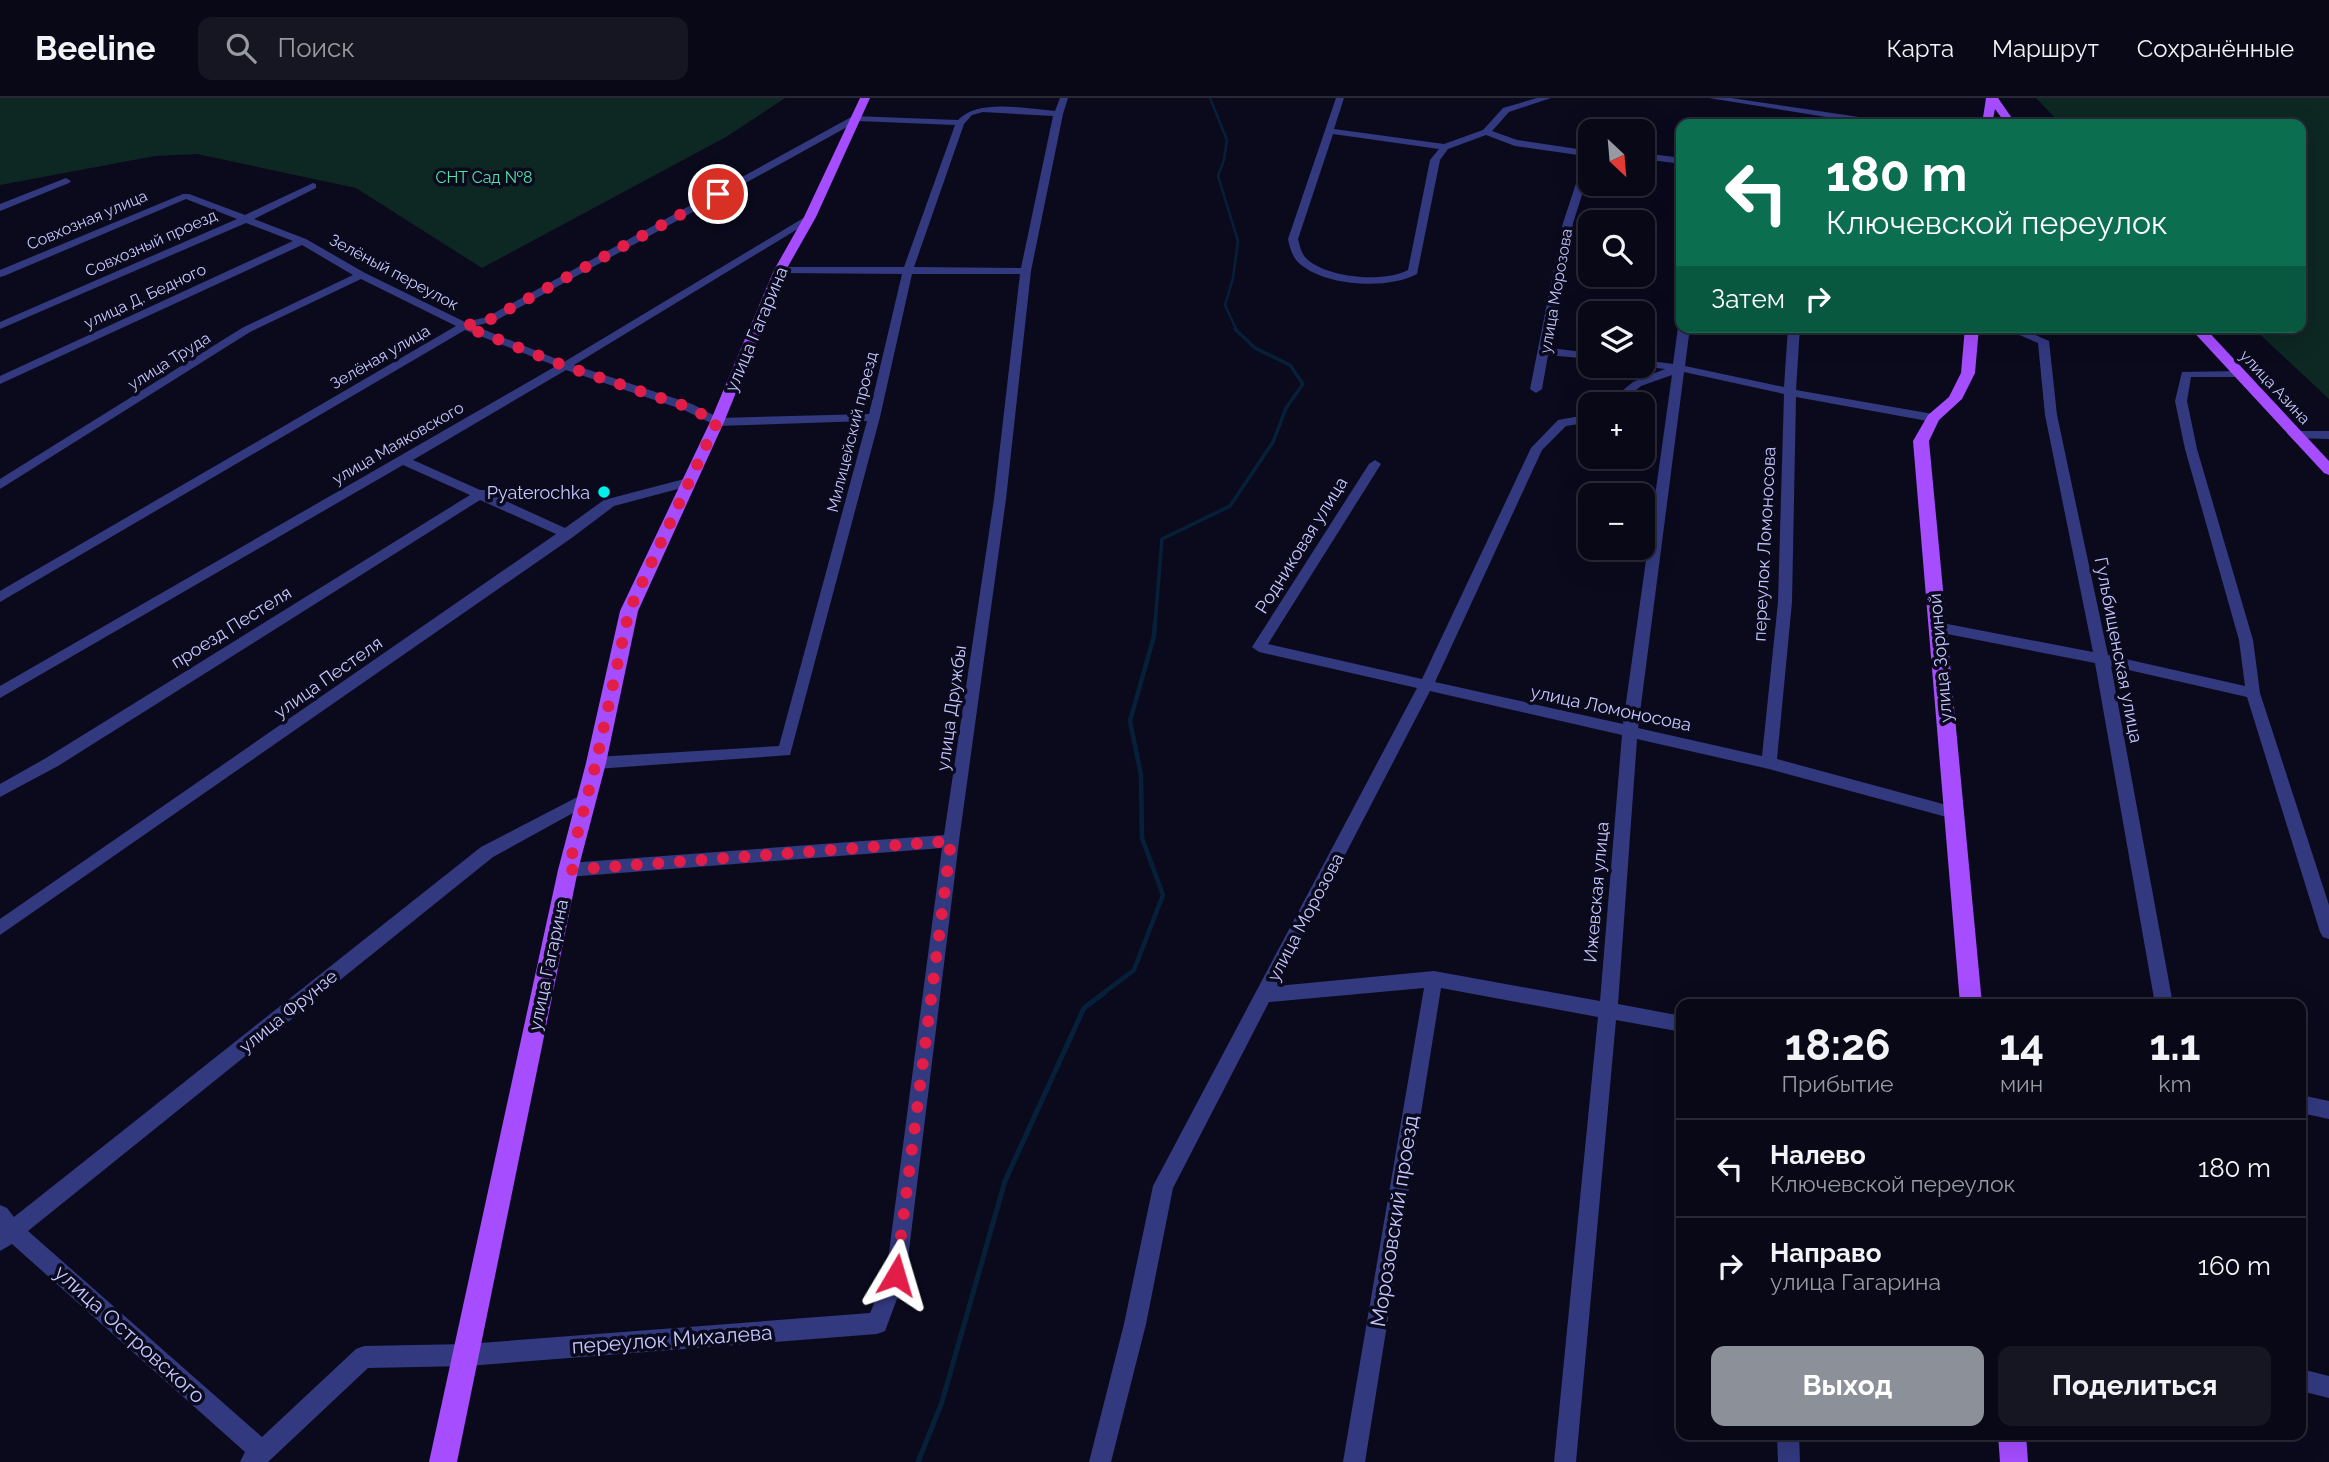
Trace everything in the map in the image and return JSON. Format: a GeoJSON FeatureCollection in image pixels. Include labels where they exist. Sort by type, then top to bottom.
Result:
{"type":"FeatureCollection","features":[{"type":"Feature","properties":{"kind":"main road","name":"улица Гагарина"},"geometry":{"type":"LineString","coordinates":[[443,1462],[568,870],[596,763],[629,611],[717,422],[780,270],[810,217],[865,98]]}},
{"type":"Feature","properties":{"kind":"main road"},"geometry":{"type":"LineString","coordinates":[[1988,119],[1991,98]]}},
{"type":"Feature","properties":{"kind":"main road"},"geometry":{"type":"LineString","coordinates":[[1991,98],[2007,119]]}},
{"type":"Feature","properties":{"kind":"main road","name":"улица Зориной"},"geometry":{"type":"LineString","coordinates":[[1970,999],[1921,441],[1933,418],[1955,399],[1968,373],[1971,333]]}},
{"type":"Feature","properties":{"kind":"main road","name":"улица Азина"},"geometry":{"type":"LineString","coordinates":[[2201,333],[2329,470]]}},
{"type":"Feature","properties":{"kind":"main road"},"geometry":{"type":"LineString","coordinates":[[2012,1440],[2014,1462]]}},
{"type":"Feature","properties":{"kind":"street","name":"улица Дружбы"},"geometry":{"type":"LineString","coordinates":[[877,1323],[896,1275],[951,841],[1000,499],[1026,271],[1058,114],[1064,98]]}},
{"type":"Feature","properties":{"kind":"street"},"geometry":{"type":"LineString","coordinates":[[1340,98],[1293,239],[1295,252],[1303,262],[1319,271],[1337,276],[1391,281],[1405,278],[1413,272],[1435,160],[1445,147]]}},
{"type":"Feature","properties":{"kind":"street"},"geometry":{"type":"LineString","coordinates":[[1329,131],[1445,147],[1486,132],[1506,110],[1547,98]]}},
{"type":"Feature","properties":{"kind":"street"},"geometry":{"type":"LineString","coordinates":[[1713,98],[1853,119]]}},
{"type":"Feature","properties":{"kind":"street"},"geometry":{"type":"LineString","coordinates":[[856,118],[960,123],[969,113],[982,109],[1058,114]]}},
{"type":"Feature","properties":{"kind":"street","name":"Зелёная улица"},"geometry":{"type":"LineString","coordinates":[[0,597],[464,326],[491,319],[856,118]]}},
{"type":"Feature","properties":{"kind":"street","name":"Милицейский проезд"},"geometry":{"type":"LineString","coordinates":[[596,763],[785,751],[874,417],[908,270],[960,123]]}},
{"type":"Feature","properties":{"kind":"street"},"geometry":{"type":"LineString","coordinates":[[1486,132],[1516,143],[1578,152]]}},
{"type":"Feature","properties":{"kind":"street"},"geometry":{"type":"LineString","coordinates":[[1656,158],[1676,160]]}},
{"type":"Feature","properties":{"kind":"street"},"geometry":{"type":"LineString","coordinates":[[0,208],[66,181]]}},
{"type":"Feature","properties":{"kind":"street","name":"Совхозный проезд"},"geometry":{"type":"LineString","coordinates":[[0,326],[246,219],[313,186]]}},
{"type":"Feature","properties":{"kind":"street","name":"улица Морозова"},"geometry":{"type":"LineString","coordinates":[[1536,389],[1546,351],[1568,223],[1578,192]]}},
{"type":"Feature","properties":{"kind":"street","name":"Зелёный переулок"},"geometry":{"type":"LineString","coordinates":[[186,196],[302,241],[361,275],[464,326],[565,366],[688,407],[717,422],[874,417]]}},
{"type":"Feature","properties":{"kind":"street","name":"Совхозная улица"},"geometry":{"type":"LineString","coordinates":[[0,274],[186,196]]}},
{"type":"Feature","properties":{"kind":"street","name":"улица Маяковского"},"geometry":{"type":"LineString","coordinates":[[0,693],[565,366],[810,217]]}},
{"type":"Feature","properties":{"kind":"street","name":"улица Д. Бедного"},"geometry":{"type":"LineString","coordinates":[[0,380],[302,241]]}},
{"type":"Feature","properties":{"kind":"street"},"geometry":{"type":"LineString","coordinates":[[780,270],[1026,271]]}},
{"type":"Feature","properties":{"kind":"street","name":"улица Труда"},"geometry":{"type":"LineString","coordinates":[[0,485],[246,330],[361,275]]}},
{"type":"Feature","properties":{"kind":"street","name":"Ижевская улица"},"geometry":{"type":"LineString","coordinates":[[1565,1462],[1608,1011],[1630,732],[1683,333]]}},
{"type":"Feature","properties":{"kind":"street","name":"переулок Ломоносова"},"geometry":{"type":"LineString","coordinates":[[1769,763],[1785,602],[1794,333]]}},
{"type":"Feature","properties":{"kind":"street","name":"Гульбищенская улица"},"geometry":{"type":"LineString","coordinates":[[2022,333],[2043,341],[2051,415],[2102,659],[2163,999]]}},
{"type":"Feature","properties":{"kind":"street"},"geometry":{"type":"LineString","coordinates":[[1546,351],[1578,355]]}},
{"type":"Feature","properties":{"kind":"street"},"geometry":{"type":"LineString","coordinates":[[1655,365],[1933,418]]}},
{"type":"Feature","properties":{"kind":"street"},"geometry":{"type":"LineString","coordinates":[[1627,392],[1637,384],[1680,368]]}},
{"type":"Feature","properties":{"kind":"street"},"geometry":{"type":"LineString","coordinates":[[2238,374],[2186,374],[2181,401],[2191,449],[2246,640],[2253,693],[2329,932]]}},
{"type":"Feature","properties":{"kind":"street","name":"улица Морозова"},"geometry":{"type":"LineString","coordinates":[[1100,1462],[1135,1324],[1163,1186],[1426,687],[1537,447],[1562,423],[1578,420]]}},
{"type":"Feature","properties":{"kind":"street"},"geometry":{"type":"LineString","coordinates":[[2296,435],[2329,435]]}},
{"type":"Feature","properties":{"kind":"street"},"geometry":{"type":"LineString","coordinates":[[403,460],[568,534]]}},
{"type":"Feature","properties":{"kind":"street","name":"Родниковая улица"},"geometry":{"type":"LineString","coordinates":[[1259,647],[1375,464]]}},
{"type":"Feature","properties":{"kind":"street","name":"улица Пестеля"},"geometry":{"type":"LineString","coordinates":[[0,928],[609,503],[688,482]]}},
{"type":"Feature","properties":{"kind":"street","name":"проезд Пестеля"},"geometry":{"type":"LineString","coordinates":[[0,791],[52,762],[482,494]]}},
{"type":"Feature","properties":{"kind":"street"},"geometry":{"type":"LineString","coordinates":[[1937,627],[2102,659],[2253,693]]}},
{"type":"Feature","properties":{"kind":"street","name":"улица Ломоносова"},"geometry":{"type":"LineString","coordinates":[[1259,647],[1769,763],[1954,813]]}},
{"type":"Feature","properties":{"kind":"street","name":"улица Фрунзе"},"geometry":{"type":"LineString","coordinates":[[4,1229],[487,852],[587,798]]}},
{"type":"Feature","properties":{"kind":"street"},"geometry":{"type":"LineString","coordinates":[[568,870],[951,841]]}},
{"type":"Feature","properties":{"kind":"street"},"geometry":{"type":"LineString","coordinates":[[1264,995],[1434,979],[1676,1023]]}},
{"type":"Feature","properties":{"kind":"street","name":"Морозовский проезд"},"geometry":{"type":"LineString","coordinates":[[1354,1462],[1434,979]]}},
{"type":"Feature","properties":{"kind":"street"},"geometry":{"type":"LineString","coordinates":[[2306,1105],[2329,1110]]}},
{"type":"Feature","properties":{"kind":"street","name":"улица Островского"},"geometry":{"type":"LineString","coordinates":[[4,1229],[256,1457]]}},
{"type":"Feature","properties":{"kind":"street","name":"переулок Михалева"},"geometry":{"type":"LineString","coordinates":[[256,1457],[364,1357],[467,1355],[877,1323]]}},
{"type":"Feature","properties":{"kind":"street"},"geometry":{"type":"LineString","coordinates":[[2306,1381],[2329,1387]]}},
{"type":"Feature","properties":{"kind":"street"},"geometry":{"type":"LineString","coordinates":[[1788,1440],[1789,1462]]}},
{"type":"Feature","properties":{"kind":"green space","name":"СНТ Сад №8"},"geometry":{"type":"Polygon","coordinates":[[[0,98],[785,98],[726,137],[482,268],[356,188],[197,154],[155,156],[0,185],[0,98]]]}},
{"type":"Feature","properties":{"kind":"green space"},"geometry":{"type":"Polygon","coordinates":[[[2036,98],[2329,98],[2329,399],[2258,333],[2306,333],[2306,119],[2056,119],[2036,98]]]}},
{"type":"Feature","properties":{"kind":"waterway"},"geometry":{"type":"LineString","coordinates":[[1210,98],[1227,140],[1218,176],[1238,241],[1233,278],[1225,305],[1237,331]]}},
{"type":"Feature","properties":{"kind":"waterway"},"geometry":{"type":"LineString","coordinates":[[1155,624],[1162,539],[1230,506],[1273,442],[1286,408],[1303,384],[1290,365],[1255,348],[1237,331]]}},
{"type":"Feature","properties":{"kind":"waterway"},"geometry":{"type":"LineString","coordinates":[[1102,994],[1134,970],[1163,895],[1142,838],[1141,775],[1130,721],[1154,636],[1155,622]]}},
{"type":"Feature","properties":{"kind":"waterway"},"geometry":{"type":"LineString","coordinates":[[918,1462],[942,1402],[1005,1181],[1084,1008],[1104,993]]}},
{"type":"Feature","properties":{"kind":"place","name":"Pyaterochka"},"geometry":{"type":"Point","coordinates":[604,492]}},
{"type":"Feature","properties":{"kind":"route"},"geometry":{"type":"LineString","coordinates":[[718,194],[491,319],[464,326],[565,366],[688,407],[717,422],[629,611],[596,763],[568,870],[951,841],[896,1275]]}}]}
